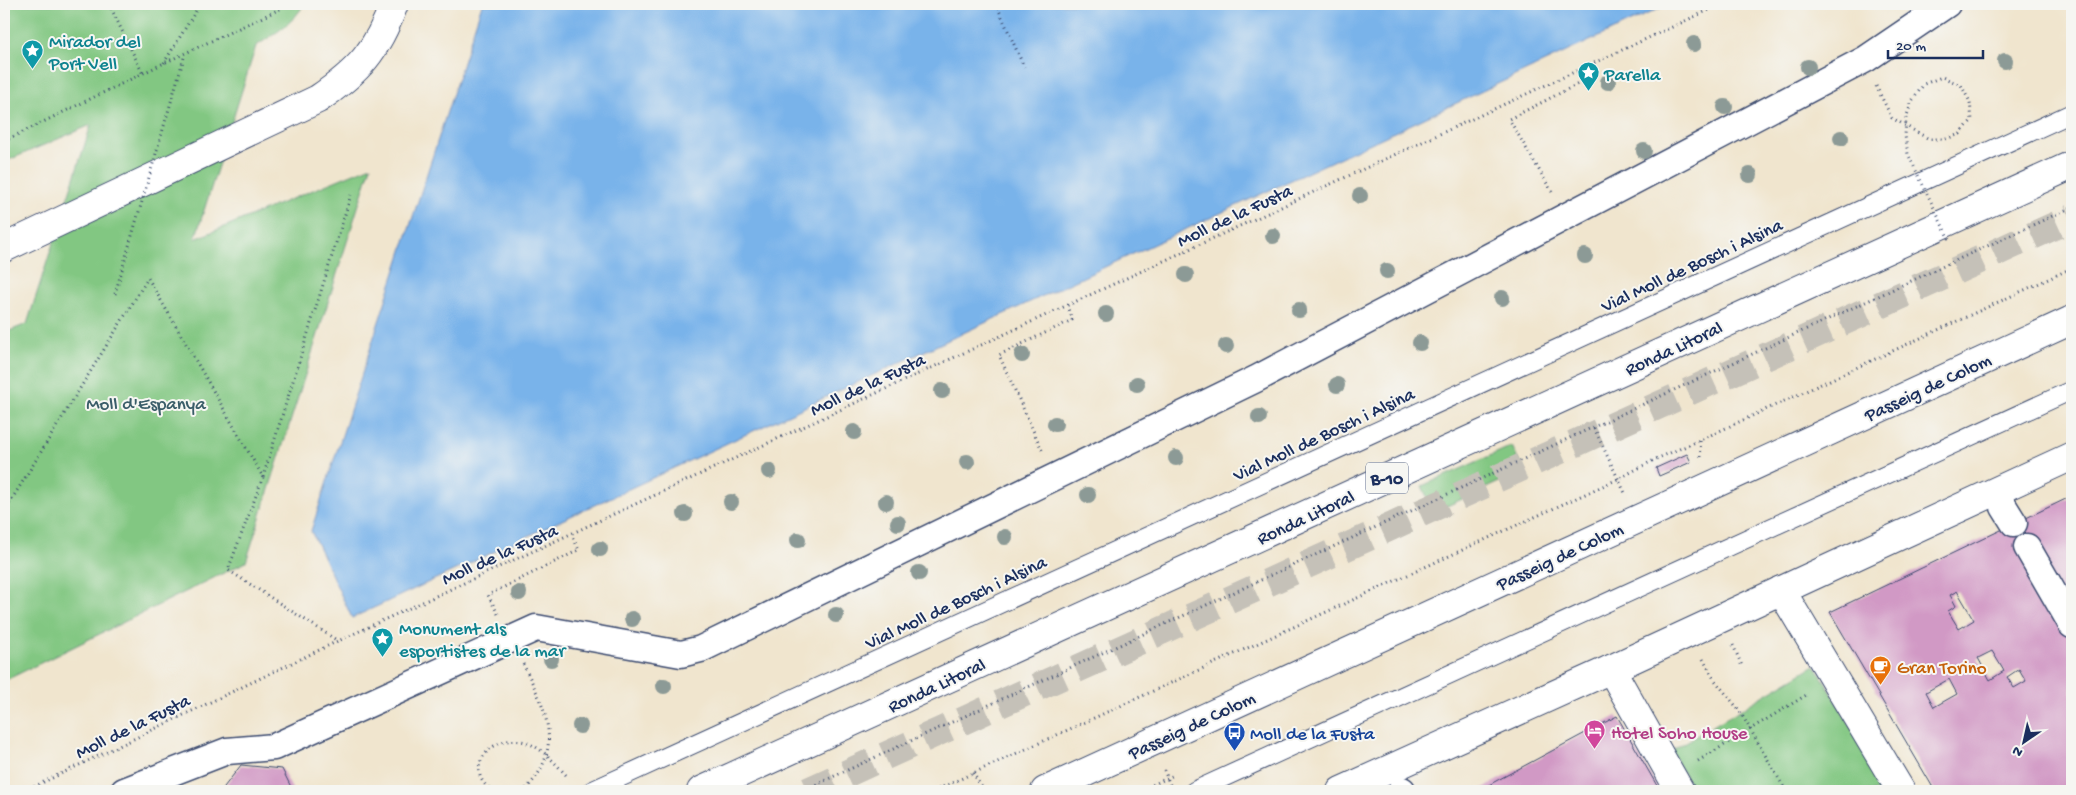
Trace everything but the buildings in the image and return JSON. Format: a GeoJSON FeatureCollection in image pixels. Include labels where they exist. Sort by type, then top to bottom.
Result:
{"type":"FeatureCollection","features":[{"type":"Feature","properties":{"kind":"main road"},"geometry":{"type":"LineString","coordinates":[[4,248],[318,99],[353,74],[366,60],[387,24],[394,4]]}},
{"type":"Feature","properties":{"kind":"main road","name":"Ronda Litoral"},"geometry":{"type":"LineString","coordinates":[[701,791],[2072,165]]}},
{"type":"Feature","properties":{"kind":"main road","name":"Passeig de Colom"},"geometry":{"type":"LineString","coordinates":[[1045,791],[2072,320]]}},
{"type":"Feature","properties":{"kind":"main road"},"geometry":{"type":"LineString","coordinates":[[1341,791],[1611,669],[2072,456]]}},
{"type":"Feature","properties":{"kind":"main road"},"geometry":{"type":"LineString","coordinates":[[1781,590],[1901,791]]}},
{"type":"Feature","properties":{"kind":"main road"},"geometry":{"type":"LineString","coordinates":[[1611,669],[1676,784]]}},
{"type":"Feature","properties":{"kind":"street"},"geometry":{"type":"LineString","coordinates":[[124,791],[227,751],[274,747],[536,628],[682,654],[701,649],[1256,379],[1866,59],[1947,4]]}},
{"type":"Feature","properties":{"kind":"street"},"geometry":{"type":"LineString","coordinates":[[2027,547],[2072,625]]}},
{"type":"Feature","properties":{"kind":"lane","name":"Vial Moll de Bosch i Alsina"},"geometry":{"type":"LineString","coordinates":[[591,791],[2072,113]]}},
{"type":"Feature","properties":{"kind":"lane"},"geometry":{"type":"LineString","coordinates":[[1194,791],[2072,390]]}},
{"type":"Feature","properties":{"kind":"path"},"geometry":{"type":"LineString","coordinates":[[109,4],[143,74]]}},
{"type":"Feature","properties":{"kind":"path"},"geometry":{"type":"LineString","coordinates":[[164,63],[200,4]]}},
{"type":"Feature","properties":{"kind":"path"},"geometry":{"type":"LineString","coordinates":[[4,141],[282,8],[286,4]]}},
{"type":"Feature","properties":{"kind":"path"},"geometry":{"type":"LineString","coordinates":[[1008,4],[998,8],[1024,67]]}},
{"type":"Feature","properties":{"kind":"path","name":"Moll de la Fusta"},"geometry":{"type":"LineString","coordinates":[[24,791],[338,641],[572,535],[1722,4]]}},
{"type":"Feature","properties":{"kind":"path"},"geometry":{"type":"LineString","coordinates":[[115,294],[185,54]]}},
{"type":"Feature","properties":{"kind":"path"},"geometry":{"type":"LineString","coordinates":[[1567,216],[1509,119],[1582,82],[1576,72]]}},
{"type":"Feature","properties":{"kind":"path"},"geometry":{"type":"LineString","coordinates":[[1892,118],[1929,139],[1946,139],[1960,134],[1972,120],[1970,102],[1961,85],[1942,77],[1924,84],[1912,100],[1906,118],[1905,136],[1908,154],[1949,239]]}},
{"type":"Feature","properties":{"kind":"path"},"geometry":{"type":"LineString","coordinates":[[338,641],[228,570],[263,477],[351,194]]}},
{"type":"Feature","properties":{"kind":"path"},"geometry":{"type":"LineString","coordinates":[[802,791],[2072,207]]}},
{"type":"Feature","properties":{"kind":"path"},"geometry":{"type":"LineString","coordinates":[[934,791],[1618,479],[1656,459],[1706,438],[2072,268]]}},
{"type":"Feature","properties":{"kind":"path"},"geometry":{"type":"LineString","coordinates":[[4,512],[148,278],[263,477]]}},
{"type":"Feature","properties":{"kind":"path"},"geometry":{"type":"LineString","coordinates":[[1054,477],[999,356],[1072,320],[1067,306]]}},
{"type":"Feature","properties":{"kind":"path","name":"Passeig de Colom"},"geometry":{"type":"LineString","coordinates":[[1594,428],[1624,491]]}},
{"type":"Feature","properties":{"kind":"path"},"geometry":{"type":"LineString","coordinates":[[524,791],[533,783],[547,759],[547,719],[540,698],[488,595],[579,550],[572,535]]}},
{"type":"Feature","properties":{"kind":"path"},"geometry":{"type":"LineString","coordinates":[[1732,643],[1742,666]]}},
{"type":"Feature","properties":{"kind":"path"},"geometry":{"type":"LineString","coordinates":[[1702,658],[1714,679],[1739,710],[1786,791]]}},
{"type":"Feature","properties":{"kind":"path"},"geometry":{"type":"LineString","coordinates":[[1676,784],[1750,730],[1834,678]]}},
{"type":"Feature","properties":{"kind":"path"},"geometry":{"type":"LineString","coordinates":[[493,791],[488,788],[480,775],[480,761],[488,749],[501,741],[515,740],[529,743],[542,751],[566,775]]}},
{"type":"Feature","properties":{"kind":"path","name":"Passeig de Colom"},"geometry":{"type":"LineString","coordinates":[[1163,767],[1172,788]]}},
{"type":"Feature","properties":{"kind":"path"},"geometry":{"type":"LineString","coordinates":[[973,773],[984,791]]}},
{"type":"Feature","properties":{"kind":"green space","name":"Moll d'Espanya"},"geometry":{"type":"Polygon","coordinates":[[[4,4],[304,4],[295,17],[276,33],[256,46],[195,239],[371,166],[246,562],[4,681],[4,333],[27,324],[91,125],[4,162],[4,4]]]}},
{"type":"Feature","properties":{"kind":"green space"},"geometry":{"type":"Polygon","coordinates":[[[1512,446],[1523,471],[1434,512],[1422,486],[1512,446]]]}},
{"type":"Feature","properties":{"kind":"green space"},"geometry":{"type":"Polygon","coordinates":[[[1815,665],[1890,791],[1693,791],[1671,751],[1815,665]]]}},
{"type":"Feature","properties":{"kind":"water"},"geometry":{"type":"Polygon","coordinates":[[[482,4],[1669,4],[352,618],[311,531],[482,4]]]}},
{"type":"Feature","properties":{"kind":"tunnel"},"geometry":{"type":"LineString","coordinates":[[808,791],[2072,218]]}},
{"type":"Feature","properties":{"kind":"place","name":"Mirador del Port Vell"},"geometry":{"type":"Point","coordinates":[33,70]}},
{"type":"Feature","properties":{"kind":"place","name":"Parella"},"geometry":{"type":"Point","coordinates":[1588,92]}},
{"type":"Feature","properties":{"kind":"place","name":"Monument als esportistes de la mar"},"geometry":{"type":"Point","coordinates":[383,657]}},
{"type":"Feature","properties":{"kind":"place","name":"Gran Torino"},"geometry":{"type":"Point","coordinates":[1881,685]}},
{"type":"Feature","properties":{"kind":"place","name":"Hotel Soho House"},"geometry":{"type":"Point","coordinates":[1595,750]}},
{"type":"Feature","properties":{"kind":"place","name":"Moll de la Fusta"},"geometry":{"type":"Point","coordinates":[1234,751]}}]}
